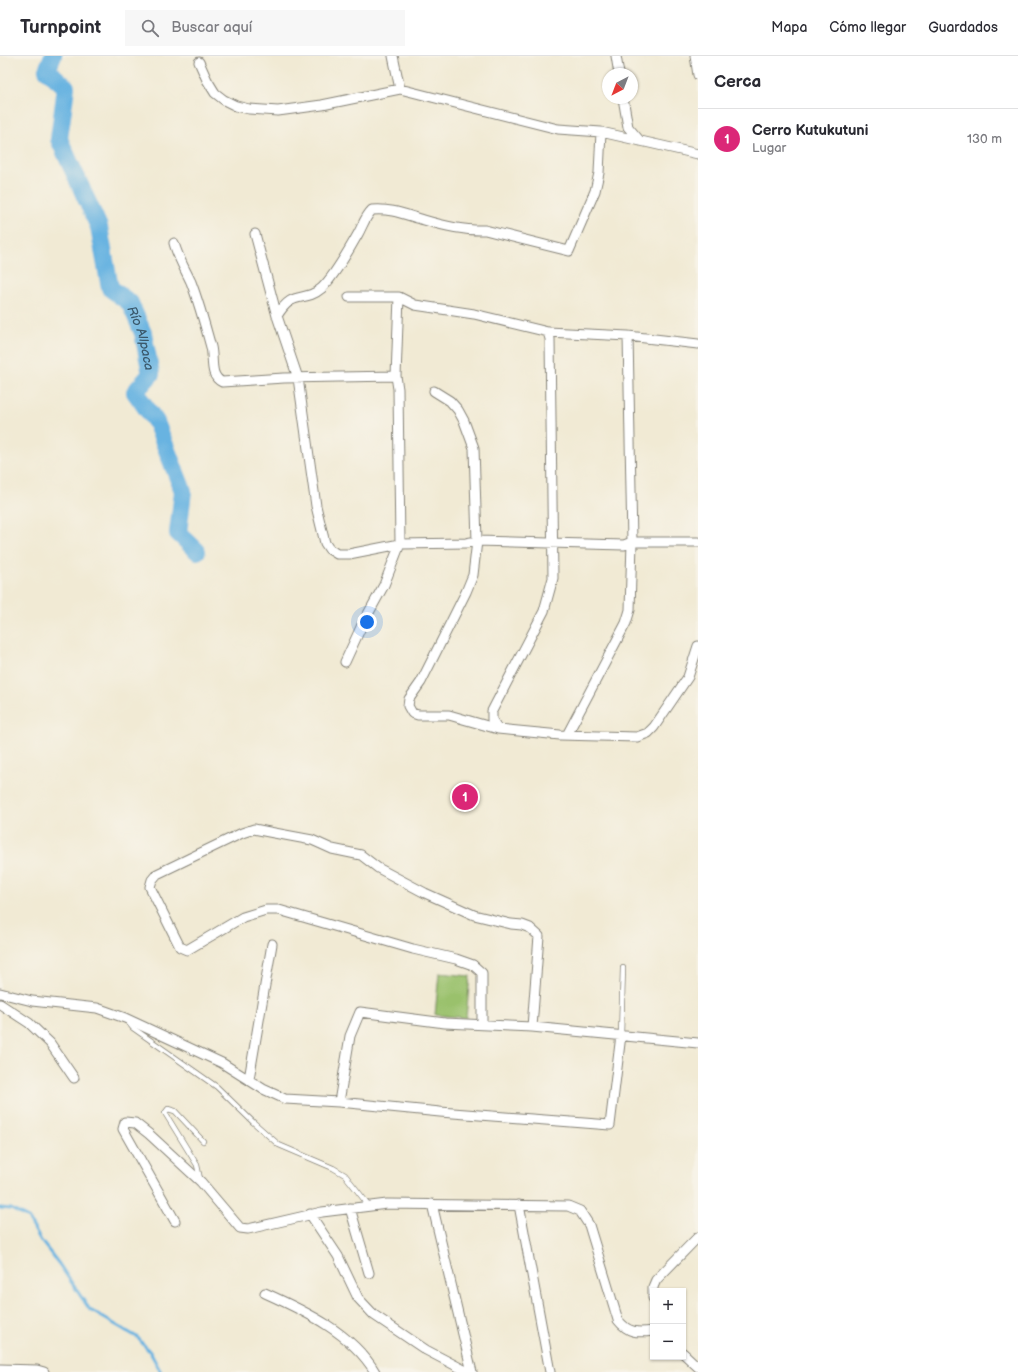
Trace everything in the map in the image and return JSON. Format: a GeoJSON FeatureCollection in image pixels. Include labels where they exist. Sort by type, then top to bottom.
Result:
{"type":"FeatureCollection","features":[{"type":"Feature","properties":{"kind":"street"},"geometry":{"type":"LineString","coordinates":[[393,56],[400,89]]}},
{"type":"Feature","properties":{"kind":"street"},"geometry":{"type":"LineString","coordinates":[[616,56],[618,68]]}},
{"type":"Feature","properties":{"kind":"street"},"geometry":{"type":"LineString","coordinates":[[695,56],[698,75]]}},
{"type":"Feature","properties":{"kind":"street"},"geometry":{"type":"LineString","coordinates":[[199,62],[215,93],[224,100],[236,106],[249,109],[278,111],[322,105],[400,89],[558,129],[601,132],[698,154]]}},
{"type":"Feature","properties":{"kind":"street"},"geometry":{"type":"LineString","coordinates":[[624,104],[628,127],[640,141]]}},
{"type":"Feature","properties":{"kind":"street"},"geometry":{"type":"LineString","coordinates":[[277,316],[284,304],[292,298],[312,295],[322,287],[359,232],[366,216],[372,210],[385,209],[449,227],[474,231],[485,230],[569,251],[595,191],[600,173],[601,132]]}},
{"type":"Feature","properties":{"kind":"street"},"geometry":{"type":"LineString","coordinates":[[255,234],[277,316],[298,378],[316,506],[325,543],[332,552],[337,554],[349,554],[400,544],[466,543],[477,541],[624,545],[632,542],[698,542]]}},
{"type":"Feature","properties":{"kind":"street"},"geometry":{"type":"LineString","coordinates":[[174,243],[177,257],[191,283],[205,326],[211,349],[214,375],[217,380],[222,382],[298,378],[396,376]]}},
{"type":"Feature","properties":{"kind":"street"},"geometry":{"type":"LineString","coordinates":[[348,297],[400,297],[415,305],[474,314],[548,332],[628,336],[698,344]]}},
{"type":"Feature","properties":{"kind":"street"},"geometry":{"type":"LineString","coordinates":[[345,662],[362,625],[384,585],[400,544],[398,389],[396,376],[400,297]]}},
{"type":"Feature","properties":{"kind":"street"},"geometry":{"type":"LineString","coordinates":[[498,729],[492,720],[492,711],[544,611],[553,578],[554,544],[550,339],[548,332]]}},
{"type":"Feature","properties":{"kind":"street"},"geometry":{"type":"LineString","coordinates":[[568,735],[626,623],[630,610],[632,542],[628,336]]}},
{"type":"Feature","properties":{"kind":"street"},"geometry":{"type":"LineString","coordinates":[[434,391],[450,401],[458,410],[464,421],[474,448],[477,541],[473,575],[421,682],[409,698],[408,706],[412,713],[418,715],[449,715],[498,729],[568,735],[637,737],[648,733],[654,727],[688,677],[698,646]]}},
{"type":"Feature","properties":{"kind":"street"},"geometry":{"type":"LineString","coordinates":[[482,1024],[482,973],[473,965],[292,914],[266,910],[243,917],[187,950],[184,950],[180,947],[150,887],[152,880],[157,874],[242,833],[254,829],[312,840],[332,848],[361,855],[378,868],[425,893],[474,914],[530,928],[539,936],[532,1027]]}},
{"type":"Feature","properties":{"kind":"street"},"geometry":{"type":"LineString","coordinates":[[250,1079],[272,944]]}},
{"type":"Feature","properties":{"kind":"street"},"geometry":{"type":"LineString","coordinates":[[0,993],[32,1001],[97,1008],[125,1018],[222,1063],[250,1079],[263,1089],[285,1099],[339,1102],[440,1112],[610,1125],[620,1035]]}},
{"type":"Feature","properties":{"kind":"street"},"geometry":{"type":"LineString","coordinates":[[0,1004],[28,1023],[50,1043],[74,1078]]}},
{"type":"Feature","properties":{"kind":"street"},"geometry":{"type":"LineString","coordinates":[[339,1102],[350,1036],[360,1012],[445,1023],[532,1027],[698,1043]]}},
{"type":"Feature","properties":{"kind":"street"},"geometry":{"type":"LineString","coordinates":[[175,1221],[123,1129],[125,1122],[135,1123],[149,1134],[201,1182],[240,1228],[248,1229],[310,1214],[387,1204],[568,1206],[580,1211],[590,1224],[618,1320],[625,1329],[632,1332],[650,1331]]}},
{"type":"Feature","properties":{"kind":"street"},"geometry":{"type":"LineString","coordinates":[[432,1204],[472,1372]]}},
{"type":"Feature","properties":{"kind":"street"},"geometry":{"type":"LineString","coordinates":[[519,1205],[550,1372]]}},
{"type":"Feature","properties":{"kind":"street"},"geometry":{"type":"LineString","coordinates":[[350,1208],[369,1273]]}},
{"type":"Feature","properties":{"kind":"street"},"geometry":{"type":"LineString","coordinates":[[310,1214],[338,1256],[358,1298],[374,1316],[426,1350],[468,1372]]}},
{"type":"Feature","properties":{"kind":"street"},"geometry":{"type":"LineString","coordinates":[[653,1288],[656,1280],[698,1237]]}},
{"type":"Feature","properties":{"kind":"street"},"geometry":{"type":"LineString","coordinates":[[265,1293],[294,1306],[341,1335],[363,1353],[375,1372]]}},
{"type":"Feature","properties":{"kind":"street"},"geometry":{"type":"LineString","coordinates":[[686,1357],[698,1367]]}},
{"type":"Feature","properties":{"kind":"street"},"geometry":{"type":"LineString","coordinates":[[0,1369],[37,1370],[44,1372]]}},
{"type":"Feature","properties":{"kind":"lane"},"geometry":{"type":"LineString","coordinates":[[620,1035],[623,968]]}},
{"type":"Feature","properties":{"kind":"lane"},"geometry":{"type":"LineString","coordinates":[[125,1018],[132,1028],[217,1087],[253,1122],[280,1145],[333,1168],[345,1175],[370,1207]]}},
{"type":"Feature","properties":{"kind":"lane"},"geometry":{"type":"LineString","coordinates":[[201,1182],[197,1165],[165,1113],[168,1109],[175,1111],[203,1141]]}},
{"type":"Feature","properties":{"kind":"green space"},"geometry":{"type":"Polygon","coordinates":[[[439,973],[470,976],[466,1018],[435,1015],[439,973]]]}},
{"type":"Feature","properties":{"kind":"waterway","name":"Río Allpaca"},"geometry":{"type":"LineString","coordinates":[[53,56],[47,70],[66,87],[59,139],[99,227],[110,288],[130,303],[143,333],[151,374],[135,392],[156,422],[183,491],[178,533],[197,551]]}},
{"type":"Feature","properties":{"kind":"waterway"},"geometry":{"type":"LineString","coordinates":[[0,1208],[11,1209],[28,1218],[41,1241],[59,1264],[90,1310],[137,1337],[150,1352],[161,1372]]}},
{"type":"Feature","properties":{"kind":"place","name":"Cerro Kutukutuni"},"geometry":{"type":"Point","coordinates":[465,797]}}]}
